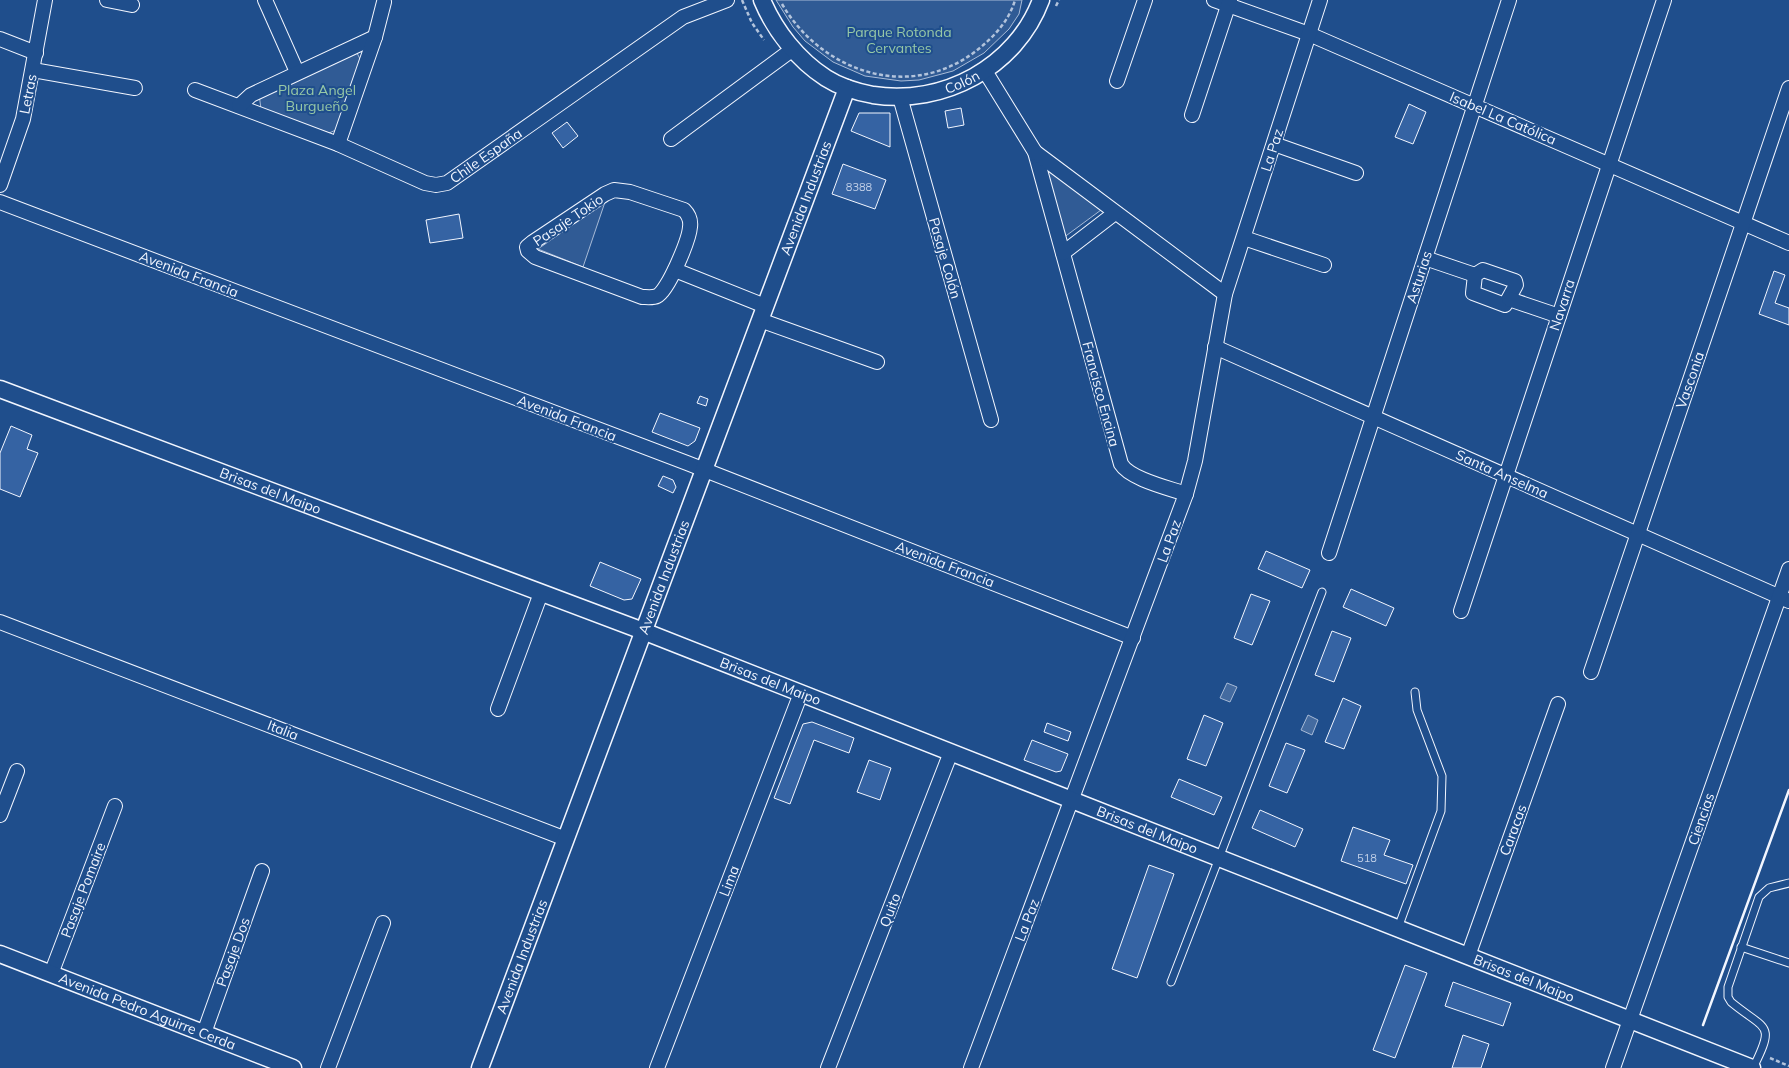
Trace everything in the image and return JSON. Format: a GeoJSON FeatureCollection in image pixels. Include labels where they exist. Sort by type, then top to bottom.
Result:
{"type":"FeatureCollection","features":[{"type":"Feature","properties":{"kind":"street","name":"Letras"},"geometry":{"type":"LineString","coordinates":[[0,185],[23,119],[46,0]]}},
{"type":"Feature","properties":{"kind":"street"},"geometry":{"type":"LineString","coordinates":[[107,0],[132,5]]}},
{"type":"Feature","properties":{"kind":"street"},"geometry":{"type":"LineString","coordinates":[[265,0],[297,72]]}},
{"type":"Feature","properties":{"kind":"street","name":"Chile España"},"geometry":{"type":"LineString","coordinates":[[195,90],[338,144],[425,183],[436,186],[447,183],[683,17],[727,0]]}},
{"type":"Feature","properties":{"kind":"street"},"geometry":{"type":"LineString","coordinates":[[762,0],[779,32],[787,54],[807,63],[827,78],[847,88]]}},
{"type":"Feature","properties":{"kind":"street"},"geometry":{"type":"LineString","coordinates":[[1030,0],[1034,17]]}},
{"type":"Feature","properties":{"kind":"street","name":"Colón"},"geometry":{"type":"LineString","coordinates":[[847,88],[882,96],[900,97],[918,96],[953,87],[985,71],[1008,52],[1020,39],[1034,17],[1041,0]]}},
{"type":"Feature","properties":{"kind":"street"},"geometry":{"type":"LineString","coordinates":[[1117,81],[1145,0]]}},
{"type":"Feature","properties":{"kind":"street","name":"Isabel La Católica"},"geometry":{"type":"LineString","coordinates":[[1214,0],[1230,3],[1309,34],[1789,243]]}},
{"type":"Feature","properties":{"kind":"street","name":"La Paz"},"geometry":{"type":"LineString","coordinates":[[971,1068],[1186,494],[1195,461],[1225,294],[1320,0]]}},
{"type":"Feature","properties":{"kind":"street","name":"Asturias"},"geometry":{"type":"LineString","coordinates":[[1329,553],[1509,0]]}},
{"type":"Feature","properties":{"kind":"street","name":"Navarra"},"geometry":{"type":"LineString","coordinates":[[1461,611],[1664,0]]}},
{"type":"Feature","properties":{"kind":"street"},"geometry":{"type":"LineString","coordinates":[[338,144],[375,37],[384,2]]}},
{"type":"Feature","properties":{"kind":"street"},"geometry":{"type":"LineString","coordinates":[[1192,116],[1230,3]]}},
{"type":"Feature","properties":{"kind":"street"},"geometry":{"type":"LineString","coordinates":[[239,106],[251,95],[375,37]]}},
{"type":"Feature","properties":{"kind":"street"},"geometry":{"type":"LineString","coordinates":[[0,40],[36,53]]}},
{"type":"Feature","properties":{"kind":"street"},"geometry":{"type":"LineString","coordinates":[[671,139],[787,54]]}},
{"type":"Feature","properties":{"kind":"street"},"geometry":{"type":"LineString","coordinates":[[33,70],[136,88]]}},
{"type":"Feature","properties":{"kind":"street","name":"Francisco Encina"},"geometry":{"type":"LineString","coordinates":[[985,71],[1035,152],[1120,464],[1123,469],[1132,474],[1186,494]]}},
{"type":"Feature","properties":{"kind":"street","name":"Avenida Industrias"},"geometry":{"type":"LineString","coordinates":[[480,1068],[847,88]]}},
{"type":"Feature","properties":{"kind":"street","name":"Vasconia"},"geometry":{"type":"LineString","coordinates":[[1590,672],[1789,88]]}},
{"type":"Feature","properties":{"kind":"street","name":"Pasaje Colón"},"geometry":{"type":"LineString","coordinates":[[900,97],[991,420]]}},
{"type":"Feature","properties":{"kind":"street"},"geometry":{"type":"LineString","coordinates":[[1274,144],[1356,172]]}},
{"type":"Feature","properties":{"kind":"street","name":"Francisco Encina"},"geometry":{"type":"LineString","coordinates":[[1035,152],[1225,294]]}},
{"type":"Feature","properties":{"kind":"street","name":"Pasaje Tokio"},"geometry":{"type":"LineString","coordinates":[[614,190],[630,192],[684,210],[690,217],[690,227],[675,270],[665,290],[656,297],[642,297],[535,257],[528,251],[527,247],[605,194],[614,190]]}},
{"type":"Feature","properties":{"kind":"street","name":"Avenida Francia"},"geometry":{"type":"LineString","coordinates":[[0,202],[704,470],[1133,638]]}},
{"type":"Feature","properties":{"kind":"street"},"geometry":{"type":"LineString","coordinates":[[1063,253],[1115,213]]}},
{"type":"Feature","properties":{"kind":"street"},"geometry":{"type":"LineString","coordinates":[[1244,238],[1324,265]]}},
{"type":"Feature","properties":{"kind":"street"},"geometry":{"type":"LineString","coordinates":[[1425,258],[1475,276]]}},
{"type":"Feature","properties":{"kind":"street"},"geometry":{"type":"LineString","coordinates":[[675,270],[763,313],[877,362]]}},
{"type":"Feature","properties":{"kind":"street"},"geometry":{"type":"LineString","coordinates":[[1483,270],[1515,281],[1516,285],[1509,299],[1503,305],[1473,293],[1475,276],[1483,270]]}},
{"type":"Feature","properties":{"kind":"street"},"geometry":{"type":"LineString","coordinates":[[1509,299],[1559,316]]}},
{"type":"Feature","properties":{"kind":"street","name":"Santa Anselma"},"geometry":{"type":"LineString","coordinates":[[1215,347],[1784,599]]}},
{"type":"Feature","properties":{"kind":"street","name":"Brisas del Maipo"},"geometry":{"type":"LineString","coordinates":[[0,389],[644,631],[1753,1068]]}},
{"type":"Feature","properties":{"kind":"street","name":"Ciencias"},"geometry":{"type":"LineString","coordinates":[[1613,1068],[1784,599],[1789,569]]}},
{"type":"Feature","properties":{"kind":"street"},"geometry":{"type":"LineString","coordinates":[[498,709],[541,592]]}},
{"type":"Feature","properties":{"kind":"street","name":"Italia"},"geometry":{"type":"LineString","coordinates":[[0,622],[566,839]]}},
{"type":"Feature","properties":{"kind":"street","name":"Lima"},"geometry":{"type":"LineString","coordinates":[[657,1068],[801,693]]}},
{"type":"Feature","properties":{"kind":"street","name":"Caracas"},"geometry":{"type":"LineString","coordinates":[[1468,956],[1558,704]]}},
{"type":"Feature","properties":{"kind":"street","name":"Quito"},"geometry":{"type":"LineString","coordinates":[[828,1068],[951,752]]}},
{"type":"Feature","properties":{"kind":"street"},"geometry":{"type":"LineString","coordinates":[[0,815],[17,771]]}},
{"type":"Feature","properties":{"kind":"street","name":"Pasaje Pomaire"},"geometry":{"type":"LineString","coordinates":[[51,974],[115,806]]}},
{"type":"Feature","properties":{"kind":"street","name":"Pasaje Dos"},"geometry":{"type":"LineString","coordinates":[[204,1033],[262,871]]}},
{"type":"Feature","properties":{"kind":"street"},"geometry":{"type":"LineString","coordinates":[[328,1068],[383,923]]}},
{"type":"Feature","properties":{"kind":"street","name":"Avenida Pedro Aguirre Cerda"},"geometry":{"type":"LineString","coordinates":[[0,954],[293,1068]]}},
{"type":"Feature","properties":{"kind":"lane"},"geometry":{"type":"LineString","coordinates":[[1171,982],[1322,592]]}},
{"type":"Feature","properties":{"kind":"lane"},"geometry":{"type":"LineString","coordinates":[[1398,928],[1441,811],[1442,776],[1417,710],[1415,692]]}},
{"type":"Feature","properties":{"kind":"lane"},"geometry":{"type":"LineString","coordinates":[[1753,1068],[1766,1040],[1765,1030],[1759,1023],[1731,1002],[1727,992],[1759,897],[1769,888],[1789,883]]}},
{"type":"Feature","properties":{"kind":"lane"},"geometry":{"type":"LineString","coordinates":[[1741,947],[1789,963]]}},
{"type":"Feature","properties":{"kind":"path"},"geometry":{"type":"LineString","coordinates":[[742,0],[752,23],[787,54]]}},
{"type":"Feature","properties":{"kind":"path"},"geometry":{"type":"LineString","coordinates":[[780,0],[799,28],[822,50],[865,72],[896,76],[912,76],[943,69],[971,55],[1003,25],[1011,13],[1015,0]]}},
{"type":"Feature","properties":{"kind":"path"},"geometry":{"type":"LineString","coordinates":[[1053,12],[1059,0]]}},
{"type":"Feature","properties":{"kind":"shaded area","name":"Parque Rotonda Cervantes"},"geometry":{"type":"Polygon","coordinates":[[[776,0],[1022,0],[1019,14],[1009,29],[984,53],[953,71],[919,80],[901,81],[865,76],[833,62],[805,41],[793,27],[776,0]]]}},
{"type":"Feature","properties":{"kind":"shaded area","name":"Plaza Angel Burgueño"},"geometry":{"type":"Polygon","coordinates":[[[355,49],[361,61],[336,130],[329,133],[261,109],[259,94],[355,49]]]}},
{"type":"Feature","properties":{"kind":"shaded area"},"geometry":{"type":"Polygon","coordinates":[[[1043,166],[1101,210],[1063,238],[1043,166]]]}},
{"type":"Feature","properties":{"kind":"shaded area"},"geometry":{"type":"Polygon","coordinates":[[[605,202],[583,267],[538,249],[605,202]]]}},
{"type":"Feature","properties":{"kind":"shaded area"},"geometry":{"type":"Polygon","coordinates":[[[1227,683],[1237,687],[1230,702],[1220,698],[1227,683]]]}},
{"type":"Feature","properties":{"kind":"shaded area"},"geometry":{"type":"Polygon","coordinates":[[[1308,715],[1318,720],[1312,735],[1301,730],[1308,715]]]}},
{"type":"Feature","properties":{"kind":"building"},"geometry":{"type":"Polygon","coordinates":[[[1409,104],[1426,112],[1413,144],[1395,137],[1409,104]]]}},
{"type":"Feature","properties":{"kind":"building"},"geometry":{"type":"Polygon","coordinates":[[[961,108],[964,125],[948,128],[945,111],[961,108]]]}},
{"type":"Feature","properties":{"kind":"building"},"geometry":{"type":"Polygon","coordinates":[[[859,113],[890,113],[890,147],[851,131],[859,113]]]}},
{"type":"Feature","properties":{"kind":"building"},"geometry":{"type":"Polygon","coordinates":[[[567,122],[578,136],[563,148],[552,133],[567,122]]]}},
{"type":"Feature","properties":{"kind":"building"},"geometry":{"type":"Polygon","coordinates":[[[843,164],[886,180],[875,209],[832,194],[843,164]]]}},
{"type":"Feature","properties":{"kind":"building"},"geometry":{"type":"Polygon","coordinates":[[[459,214],[463,238],[430,243],[426,220],[459,214]]]}},
{"type":"Feature","properties":{"kind":"building"},"geometry":{"type":"Polygon","coordinates":[[[1774,271],[1785,275],[1775,303],[1789,308],[1789,325],[1759,314],[1774,271]]]}},
{"type":"Feature","properties":{"kind":"building"},"geometry":{"type":"Polygon","coordinates":[[[700,396],[708,399],[706,406],[697,403],[700,396]]]}},
{"type":"Feature","properties":{"kind":"building"},"geometry":{"type":"Polygon","coordinates":[[[660,413],[700,428],[695,441],[688,446],[652,432],[660,413]]]}},
{"type":"Feature","properties":{"kind":"building"},"geometry":{"type":"Polygon","coordinates":[[[11,426],[32,435],[27,449],[38,453],[20,497],[0,489],[0,453],[11,426]]]}},
{"type":"Feature","properties":{"kind":"building"},"geometry":{"type":"Polygon","coordinates":[[[663,476],[673,480],[676,487],[673,493],[658,486],[663,476]]]}},
{"type":"Feature","properties":{"kind":"building"},"geometry":{"type":"Polygon","coordinates":[[[1266,551],[1310,570],[1302,588],[1258,569],[1266,551]]]}},
{"type":"Feature","properties":{"kind":"building"},"geometry":{"type":"Polygon","coordinates":[[[600,562],[641,579],[632,599],[624,600],[590,586],[600,562]]]}},
{"type":"Feature","properties":{"kind":"building"},"geometry":{"type":"Polygon","coordinates":[[[1351,589],[1394,608],[1386,626],[1343,607],[1351,589]]]}},
{"type":"Feature","properties":{"kind":"building"},"geometry":{"type":"Polygon","coordinates":[[[1251,594],[1270,601],[1252,645],[1234,638],[1251,594]]]}},
{"type":"Feature","properties":{"kind":"building"},"geometry":{"type":"Polygon","coordinates":[[[1332,631],[1351,638],[1334,682],[1315,675],[1332,631]]]}},
{"type":"Feature","properties":{"kind":"building"},"geometry":{"type":"Polygon","coordinates":[[[1343,698],[1361,706],[1344,749],[1325,742],[1343,698]]]}},
{"type":"Feature","properties":{"kind":"building"},"geometry":{"type":"Polygon","coordinates":[[[1204,715],[1223,723],[1206,766],[1187,759],[1204,715]]]}},
{"type":"Feature","properties":{"kind":"building"},"geometry":{"type":"Polygon","coordinates":[[[812,722],[854,738],[849,753],[814,740],[790,804],[774,798],[803,724],[812,722]]]}},
{"type":"Feature","properties":{"kind":"building"},"geometry":{"type":"Polygon","coordinates":[[[1047,723],[1071,732],[1068,741],[1044,732],[1047,723]]]}},
{"type":"Feature","properties":{"kind":"building"},"geometry":{"type":"Polygon","coordinates":[[[1032,740],[1068,754],[1061,771],[1056,772],[1024,760],[1032,740]]]}},
{"type":"Feature","properties":{"kind":"building"},"geometry":{"type":"Polygon","coordinates":[[[1286,743],[1305,750],[1287,793],[1269,786],[1286,743]]]}},
{"type":"Feature","properties":{"kind":"building"},"geometry":{"type":"Polygon","coordinates":[[[869,760],[891,768],[880,800],[857,792],[869,760]]]}},
{"type":"Feature","properties":{"kind":"building"},"geometry":{"type":"Polygon","coordinates":[[[1179,779],[1222,797],[1214,815],[1171,797],[1179,779]]]}},
{"type":"Feature","properties":{"kind":"building"},"geometry":{"type":"Polygon","coordinates":[[[1260,810],[1303,829],[1295,847],[1252,828],[1260,810]]]}},
{"type":"Feature","properties":{"kind":"building"},"geometry":{"type":"Polygon","coordinates":[[[1353,827],[1390,840],[1384,855],[1413,865],[1406,884],[1341,861],[1353,827]]]}},
{"type":"Feature","properties":{"kind":"building"},"geometry":{"type":"Polygon","coordinates":[[[1149,865],[1174,874],[1137,978],[1112,969],[1149,865]]]}},
{"type":"Feature","properties":{"kind":"building"},"geometry":{"type":"Polygon","coordinates":[[[1405,965],[1427,973],[1395,1058],[1373,1050],[1405,965]]]}},
{"type":"Feature","properties":{"kind":"building"},"geometry":{"type":"Polygon","coordinates":[[[1453,982],[1511,1003],[1503,1026],[1445,1006],[1453,982]]]}},
{"type":"Feature","properties":{"kind":"building"},"geometry":{"type":"Polygon","coordinates":[[[1463,1035],[1489,1044],[1481,1068],[1452,1068],[1463,1035]]]}},
{"type":"Feature","properties":{"kind":"wall"},"geometry":{"type":"LineString","coordinates":[[1703,1025],[1789,790]]}}]}
